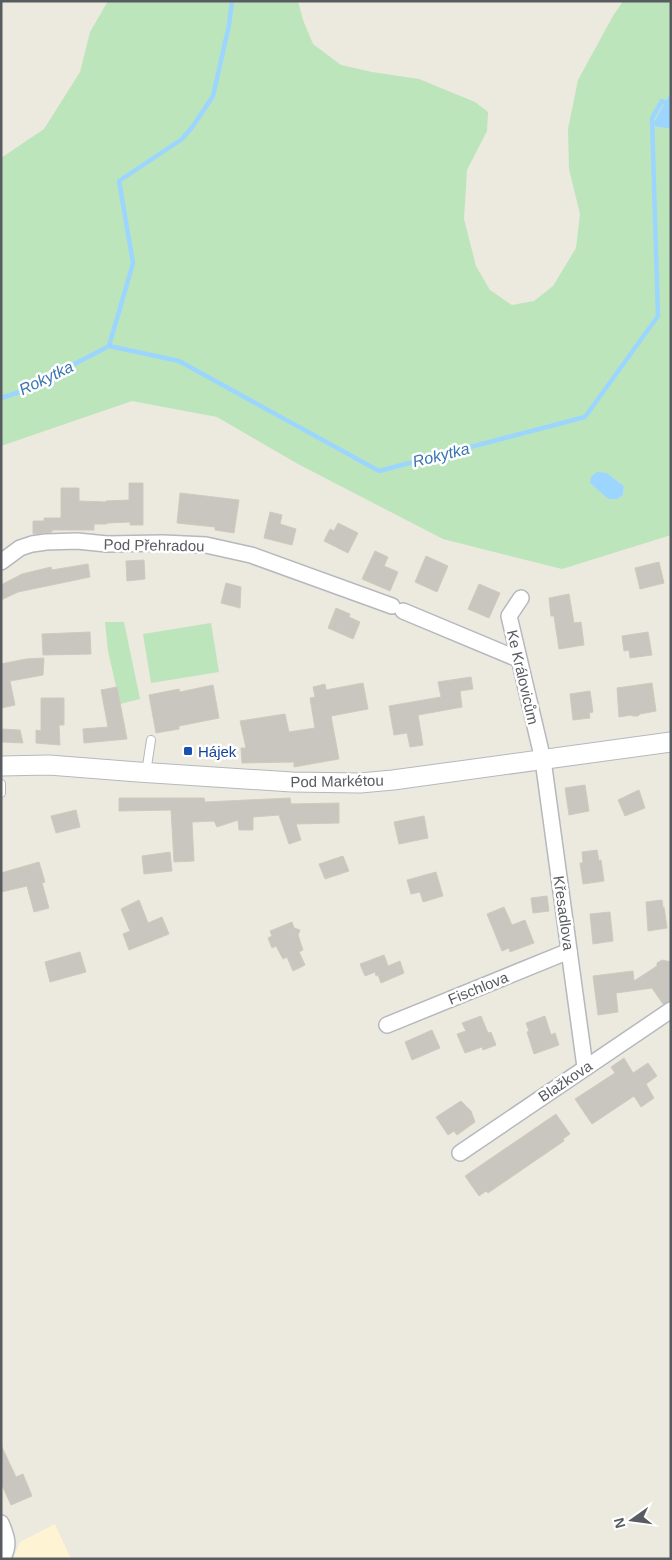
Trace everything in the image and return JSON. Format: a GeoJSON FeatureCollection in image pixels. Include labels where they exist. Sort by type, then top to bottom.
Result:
{"type":"FeatureCollection","features":[{"type":"Feature","properties":{"kind":"street","name":"Pod Přehradou"},"geometry":{"type":"LineString","coordinates":[[1,562],[20,548],[46,542],[206,544],[251,555],[398,609],[518,659]]}},
{"type":"Feature","properties":{"kind":"street","name":"Ke Královicům"},"geometry":{"type":"LineString","coordinates":[[521,598],[509,616],[543,760]]}},
{"type":"Feature","properties":{"kind":"street","name":"Pod Markétou"},"geometry":{"type":"LineString","coordinates":[[1,766],[48,765],[292,782],[360,783],[671,742]]}},
{"type":"Feature","properties":{"kind":"street","name":"Křesadlova"},"geometry":{"type":"LineString","coordinates":[[543,760],[585,1067]]}},
{"type":"Feature","properties":{"kind":"street","name":"Fischlova"},"geometry":{"type":"LineString","coordinates":[[387,1024],[569,951]]}},
{"type":"Feature","properties":{"kind":"street","name":"Blažkova"},"geometry":{"type":"LineString","coordinates":[[460,1153],[671,1010]]}},
{"type":"Feature","properties":{"kind":"street"},"geometry":{"type":"LineString","coordinates":[[1,1523],[6,1536],[7,1551],[2,1559]]}},
{"type":"Feature","properties":{"kind":"lane"},"geometry":{"type":"LineString","coordinates":[[146,773],[151,740]]}},
{"type":"Feature","properties":{"kind":"lane"},"geometry":{"type":"LineString","coordinates":[[1,784],[1,793]]}},
{"type":"Feature","properties":{"kind":"shaded area"},"geometry":{"type":"Polygon","coordinates":[[[55,1524],[71,1559],[13,1559],[20,1542],[55,1524]]]}},
{"type":"Feature","properties":{"kind":"green space"},"geometry":{"type":"Polygon","coordinates":[[[108,1],[298,1],[303,20],[313,44],[341,65],[419,79],[475,102],[488,112],[487,131],[467,170],[464,219],[476,266],[490,290],[512,305],[534,301],[553,286],[576,248],[580,214],[569,169],[568,129],[578,80],[623,1],[671,1],[671,91],[652,126],[671,129],[671,535],[562,569],[443,539],[298,464],[217,417],[132,401],[1,446],[1,158],[44,129],[80,72],[90,32],[108,1]],[[607,473],[590,483],[608,499],[618,499],[623,495],[624,486],[607,473]]]}},
{"type":"Feature","properties":{"kind":"green space"},"geometry":{"type":"Polygon","coordinates":[[[105,622],[124,622],[140,699],[120,704],[108,651],[105,622]]]}},
{"type":"Feature","properties":{"kind":"green space"},"geometry":{"type":"Polygon","coordinates":[[[211,623],[219,672],[151,683],[143,634],[211,623]]]}},
{"type":"Feature","properties":{"kind":"water"},"geometry":{"type":"Polygon","coordinates":[[[671,91],[671,129],[652,126],[671,91]]]}},
{"type":"Feature","properties":{"kind":"water"},"geometry":{"type":"Polygon","coordinates":[[[597,472],[607,473],[624,486],[623,495],[618,499],[608,499],[590,483],[591,477],[597,472]]]}},
{"type":"Feature","properties":{"kind":"building"},"geometry":{"type":"Polygon","coordinates":[[[129,483],[143,483],[143,525],[130,525],[130,522],[94,524],[94,530],[52,530],[52,532],[33,534],[33,521],[44,521],[44,518],[61,518],[61,488],[79,488],[79,501],[106,502],[129,500],[129,483]]]}},
{"type":"Feature","properties":{"kind":"building"},"geometry":{"type":"Polygon","coordinates":[[[180,493],[239,500],[234,533],[215,530],[215,527],[177,523],[180,493]]]}},
{"type":"Feature","properties":{"kind":"building"},"geometry":{"type":"Polygon","coordinates":[[[270,512],[282,515],[280,524],[296,529],[292,545],[264,538],[270,512]]]}},
{"type":"Feature","properties":{"kind":"building"},"geometry":{"type":"Polygon","coordinates":[[[338,523],[358,533],[348,553],[324,541],[330,529],[334,531],[338,523]]]}},
{"type":"Feature","properties":{"kind":"building"},"geometry":{"type":"Polygon","coordinates":[[[375,551],[388,557],[384,566],[398,572],[390,591],[362,579],[375,551]]]}},
{"type":"Feature","properties":{"kind":"building"},"geometry":{"type":"Polygon","coordinates":[[[426,556],[448,566],[437,592],[415,582],[426,556]]]}},
{"type":"Feature","properties":{"kind":"building"},"geometry":{"type":"Polygon","coordinates":[[[144,560],[145,579],[127,581],[126,561],[144,560]]]}},
{"type":"Feature","properties":{"kind":"building"},"geometry":{"type":"Polygon","coordinates":[[[659,562],[664,583],[640,589],[635,568],[659,562]]]}},
{"type":"Feature","properties":{"kind":"building"},"geometry":{"type":"Polygon","coordinates":[[[88,564],[90,577],[18,592],[1,600],[1,585],[22,574],[51,567],[52,570],[88,564]]]}},
{"type":"Feature","properties":{"kind":"building"},"geometry":{"type":"Polygon","coordinates":[[[226,583],[241,587],[240,608],[221,603],[226,583]]]}},
{"type":"Feature","properties":{"kind":"building"},"geometry":{"type":"Polygon","coordinates":[[[479,584],[500,593],[489,618],[468,609],[479,584]]]}},
{"type":"Feature","properties":{"kind":"building"},"geometry":{"type":"Polygon","coordinates":[[[569,594],[574,623],[581,622],[584,645],[559,649],[554,616],[551,616],[549,598],[569,594]]]}},
{"type":"Feature","properties":{"kind":"building"},"geometry":{"type":"Polygon","coordinates":[[[336,608],[350,614],[349,617],[360,622],[353,639],[328,628],[336,608]]]}},
{"type":"Feature","properties":{"kind":"building"},"geometry":{"type":"Polygon","coordinates":[[[90,632],[91,654],[43,655],[42,634],[90,632]]]}},
{"type":"Feature","properties":{"kind":"building"},"geometry":{"type":"Polygon","coordinates":[[[648,632],[652,655],[630,658],[629,650],[624,651],[622,636],[648,632]]]}},
{"type":"Feature","properties":{"kind":"building"},"geometry":{"type":"Polygon","coordinates":[[[44,658],[43,675],[10,681],[15,705],[1,708],[1,664],[44,658]]]}},
{"type":"Feature","properties":{"kind":"building"},"geometry":{"type":"Polygon","coordinates":[[[471,677],[473,689],[460,691],[462,707],[418,715],[423,745],[410,747],[407,733],[394,735],[389,706],[441,697],[438,682],[471,677]]]}},
{"type":"Feature","properties":{"kind":"building"},"geometry":{"type":"Polygon","coordinates":[[[363,683],[368,709],[331,716],[339,759],[294,767],[294,762],[242,763],[241,748],[246,748],[240,721],[285,714],[289,732],[315,728],[310,698],[315,697],[313,687],[325,684],[326,690],[363,683]]]}},
{"type":"Feature","properties":{"kind":"building"},"geometry":{"type":"Polygon","coordinates":[[[652,683],[656,711],[638,716],[619,717],[617,688],[652,683]]]}},
{"type":"Feature","properties":{"kind":"building"},"geometry":{"type":"Polygon","coordinates":[[[213,685],[219,718],[156,733],[149,695],[179,689],[180,692],[213,685]]]}},
{"type":"Feature","properties":{"kind":"building"},"geometry":{"type":"Polygon","coordinates":[[[117,687],[127,739],[84,743],[83,729],[108,727],[101,690],[117,687]]]}},
{"type":"Feature","properties":{"kind":"building"},"geometry":{"type":"Polygon","coordinates":[[[590,691],[593,712],[589,713],[590,718],[573,720],[570,694],[590,691]]]}},
{"type":"Feature","properties":{"kind":"building"},"geometry":{"type":"Polygon","coordinates":[[[41,698],[64,698],[64,725],[59,725],[60,745],[36,743],[36,730],[41,731],[41,698]]]}},
{"type":"Feature","properties":{"kind":"building"},"geometry":{"type":"Polygon","coordinates":[[[1,729],[20,730],[23,743],[1,742],[1,729]]]}},
{"type":"Feature","properties":{"kind":"building"},"geometry":{"type":"Polygon","coordinates":[[[585,785],[589,811],[569,815],[565,788],[585,785]]]}},
{"type":"Feature","properties":{"kind":"building"},"geometry":{"type":"Polygon","coordinates":[[[639,790],[645,808],[625,816],[618,800],[639,790]]]}},
{"type":"Feature","properties":{"kind":"building"},"geometry":{"type":"Polygon","coordinates":[[[119,798],[204,798],[205,802],[290,798],[291,804],[339,803],[339,823],[296,824],[301,840],[289,844],[279,815],[253,817],[253,830],[239,830],[238,820],[217,827],[214,821],[192,822],[194,861],[174,862],[171,810],[119,811],[119,798]]]}},
{"type":"Feature","properties":{"kind":"building"},"geometry":{"type":"Polygon","coordinates":[[[76,810],[80,827],[56,833],[51,816],[76,810]]]}},
{"type":"Feature","properties":{"kind":"building"},"geometry":{"type":"Polygon","coordinates":[[[424,816],[428,838],[399,844],[394,822],[424,816]]]}},
{"type":"Feature","properties":{"kind":"building"},"geometry":{"type":"Polygon","coordinates":[[[597,850],[599,861],[601,860],[604,881],[583,884],[580,863],[583,863],[582,852],[597,850]]]}},
{"type":"Feature","properties":{"kind":"building"},"geometry":{"type":"Polygon","coordinates":[[[170,852],[172,871],[144,874],[142,856],[170,852]]]}},
{"type":"Feature","properties":{"kind":"building"},"geometry":{"type":"Polygon","coordinates":[[[343,856],[349,871],[325,879],[319,864],[343,856]]]}},
{"type":"Feature","properties":{"kind":"building"},"geometry":{"type":"Polygon","coordinates":[[[39,862],[45,882],[42,883],[49,908],[34,912],[27,886],[1,892],[1,873],[39,862]]]}},
{"type":"Feature","properties":{"kind":"building"},"geometry":{"type":"Polygon","coordinates":[[[436,872],[443,896],[423,902],[420,892],[411,894],[407,880],[436,872]]]}},
{"type":"Feature","properties":{"kind":"building"},"geometry":{"type":"Polygon","coordinates":[[[547,896],[549,911],[533,913],[531,898],[547,896]]]}},
{"type":"Feature","properties":{"kind":"building"},"geometry":{"type":"Polygon","coordinates":[[[139,900],[148,923],[162,917],[169,934],[129,950],[123,934],[130,931],[121,909],[139,900]]]}},
{"type":"Feature","properties":{"kind":"building"},"geometry":{"type":"Polygon","coordinates":[[[662,900],[667,928],[648,931],[646,902],[662,900]]]}},
{"type":"Feature","properties":{"kind":"building"},"geometry":{"type":"Polygon","coordinates":[[[504,907],[512,925],[525,920],[534,943],[510,952],[509,948],[502,951],[487,914],[504,907]]]}},
{"type":"Feature","properties":{"kind":"building"},"geometry":{"type":"Polygon","coordinates":[[[610,912],[613,941],[593,944],[590,914],[610,912]]]}},
{"type":"Feature","properties":{"kind":"building"},"geometry":{"type":"Polygon","coordinates":[[[292,922],[294,928],[300,930],[298,935],[303,950],[299,952],[305,965],[293,971],[287,957],[283,959],[276,946],[272,948],[268,938],[272,936],[270,931],[292,922]]]}},
{"type":"Feature","properties":{"kind":"building"},"geometry":{"type":"Polygon","coordinates":[[[80,952],[86,972],[50,982],[45,962],[80,952]]]}},
{"type":"Feature","properties":{"kind":"building"},"geometry":{"type":"Polygon","coordinates":[[[384,955],[388,966],[400,961],[404,973],[381,983],[375,972],[365,976],[360,964],[384,955]]]}},
{"type":"Feature","properties":{"kind":"building"},"geometry":{"type":"Polygon","coordinates":[[[662,960],[671,962],[671,1001],[663,1004],[652,988],[616,993],[618,1012],[598,1015],[593,976],[633,971],[634,981],[657,966],[657,963],[662,960]]]}},
{"type":"Feature","properties":{"kind":"building"},"geometry":{"type":"Polygon","coordinates":[[[481,1016],[488,1033],[491,1032],[496,1045],[483,1050],[482,1047],[465,1053],[457,1034],[466,1031],[462,1023],[481,1016]]]}},
{"type":"Feature","properties":{"kind":"building"},"geometry":{"type":"Polygon","coordinates":[[[545,1016],[551,1035],[555,1033],[559,1045],[534,1054],[526,1023],[545,1016]]]}},
{"type":"Feature","properties":{"kind":"building"},"geometry":{"type":"Polygon","coordinates":[[[432,1030],[440,1048],[412,1060],[405,1042],[432,1030]]]}},
{"type":"Feature","properties":{"kind":"building"},"geometry":{"type":"Polygon","coordinates":[[[624,1058],[633,1073],[648,1063],[657,1076],[646,1084],[654,1098],[641,1107],[634,1096],[592,1124],[575,1099],[615,1073],[611,1067],[624,1058]]]}},
{"type":"Feature","properties":{"kind":"building"},"geometry":{"type":"Polygon","coordinates":[[[461,1101],[471,1111],[475,1122],[457,1135],[454,1131],[448,1135],[436,1117],[461,1101]]]}},
{"type":"Feature","properties":{"kind":"building"},"geometry":{"type":"Polygon","coordinates":[[[556,1114],[570,1134],[563,1139],[564,1141],[488,1193],[486,1191],[479,1196],[465,1176],[556,1114]]]}},
{"type":"Feature","properties":{"kind":"building"},"geometry":{"type":"Polygon","coordinates":[[[1,1445],[16,1477],[23,1474],[32,1496],[11,1505],[1,1483],[1,1445]]]}},
{"type":"Feature","properties":{"kind":"waterway"},"geometry":{"type":"LineString","coordinates":[[109,346],[133,263],[119,181],[182,139],[213,96],[229,25],[232,1]]}},
{"type":"Feature","properties":{"kind":"waterway","name":"Rokytka"},"geometry":{"type":"LineString","coordinates":[[1,398],[23,391],[109,346],[179,361],[379,471],[585,417],[658,316],[652,118],[662,101],[671,105]]}},
{"type":"Feature","properties":{"kind":"place","name":"Hájek"},"geometry":{"type":"Point","coordinates":[188,751]}}]}
